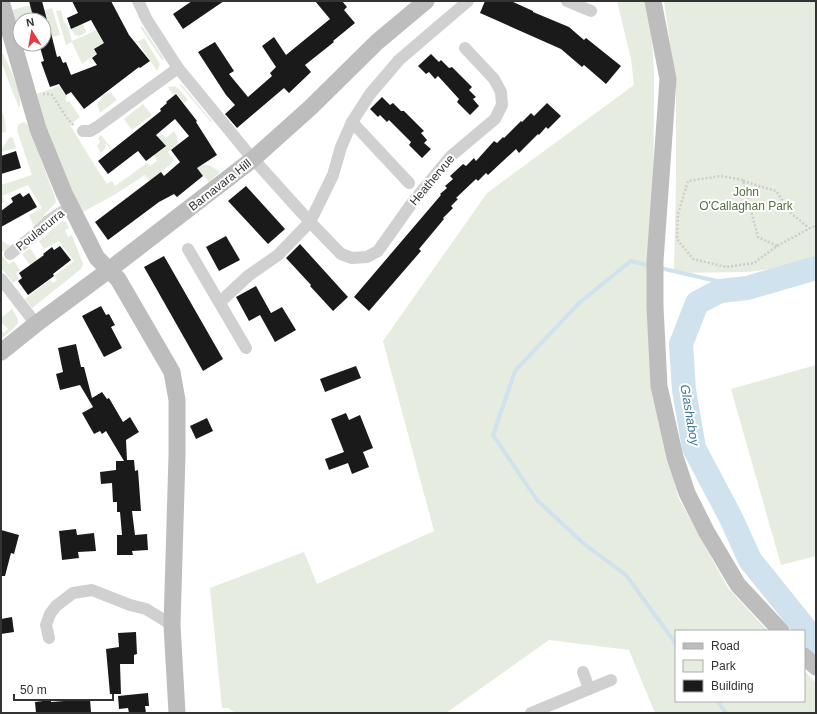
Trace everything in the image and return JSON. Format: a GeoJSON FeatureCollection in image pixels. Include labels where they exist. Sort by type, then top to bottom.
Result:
{"type":"FeatureCollection","features":[{"type":"Feature","properties":{"kind":"main road"},"geometry":{"type":"LineString","coordinates":[[2,1],[38,129],[71,206],[97,258],[118,279],[172,372],[177,400],[172,625],[177,713]]}},
{"type":"Feature","properties":{"kind":"main road","name":"Barnavara Hill"},"geometry":{"type":"LineString","coordinates":[[1,352],[254,159],[310,108],[377,42],[426,1]]}},
{"type":"Feature","properties":{"kind":"main road"},"geometry":{"type":"LineString","coordinates":[[653,1],[668,79],[655,261],[655,307],[659,386],[676,457],[687,493],[706,531],[738,585],[780,630]]}},
{"type":"Feature","properties":{"kind":"main road"},"geometry":{"type":"LineString","coordinates":[[805,657],[816,667]]}},
{"type":"Feature","properties":{"kind":"street"},"geometry":{"type":"LineString","coordinates":[[220,302],[248,276],[278,255],[310,222],[333,175],[341,147],[352,122],[370,94],[398,60],[468,1]]}},
{"type":"Feature","properties":{"kind":"street"},"geometry":{"type":"LineString","coordinates":[[567,1],[591,11]]}},
{"type":"Feature","properties":{"kind":"street","name":"Heathervue"},"geometry":{"type":"LineString","coordinates":[[140,2],[147,20],[178,68],[254,159],[310,222],[341,254],[352,258],[367,257],[378,251],[412,203],[451,156],[495,119],[502,105],[501,92],[494,79],[465,48]]}},
{"type":"Feature","properties":{"kind":"street"},"geometry":{"type":"LineString","coordinates":[[83,132],[90,131],[97,127],[178,68]]}},
{"type":"Feature","properties":{"kind":"street","name":"Heathervue"},"geometry":{"type":"LineString","coordinates":[[352,122],[409,183]]}},
{"type":"Feature","properties":{"kind":"street","name":"Poulacurra"},"geometry":{"type":"LineString","coordinates":[[10,254],[34,235],[48,221],[71,206]]}},
{"type":"Feature","properties":{"kind":"street"},"geometry":{"type":"LineString","coordinates":[[188,249],[246,348]]}},
{"type":"Feature","properties":{"kind":"street"},"geometry":{"type":"LineString","coordinates":[[1,280],[36,324]]}},
{"type":"Feature","properties":{"kind":"street"},"geometry":{"type":"LineString","coordinates":[[49,638],[46,625],[50,614],[56,606],[73,593],[92,590],[130,605],[146,609],[172,625]]}},
{"type":"Feature","properties":{"kind":"street"},"geometry":{"type":"LineString","coordinates":[[583,672],[590,689]]}},
{"type":"Feature","properties":{"kind":"street"},"geometry":{"type":"LineString","coordinates":[[531,713],[611,680]]}},
{"type":"Feature","properties":{"kind":"path"},"geometry":{"type":"LineString","coordinates":[[29,99],[46,94],[52,95],[71,124],[83,132]]}},
{"type":"Feature","properties":{"kind":"path"},"geometry":{"type":"LineString","coordinates":[[809,228],[792,214],[776,191],[742,180],[721,176],[688,181],[678,214],[677,239],[693,259],[726,267],[754,263],[777,246],[809,228],[816,226]]}},
{"type":"Feature","properties":{"kind":"path"},"geometry":{"type":"LineString","coordinates":[[742,180],[758,237],[777,246]]}},
{"type":"Feature","properties":{"kind":"green space"},"geometry":{"type":"Polygon","coordinates":[[[617,1],[648,1],[654,71],[653,271],[655,388],[678,497],[728,588],[767,630],[675,630],[675,702],[805,702],[805,671],[816,683],[816,713],[655,713],[629,650],[549,640],[446,713],[236,713],[228,708],[222,708],[210,588],[304,552],[317,584],[434,531],[383,341],[487,193],[634,85],[631,59],[617,1]]]}},
{"type":"Feature","properties":{"kind":"green space","name":"John O'Callaghan Park"},"geometry":{"type":"Polygon","coordinates":[[[664,1],[816,1],[816,264],[747,272],[674,273],[676,85],[664,1]]]}},
{"type":"Feature","properties":{"kind":"green space"},"geometry":{"type":"Polygon","coordinates":[[[31,5],[33,12],[13,12],[12,10],[31,5]]]}},
{"type":"Feature","properties":{"kind":"green space"},"geometry":{"type":"Polygon","coordinates":[[[52,8],[60,35],[52,37],[52,12],[41,11],[52,8]]]}},
{"type":"Feature","properties":{"kind":"green space"},"geometry":{"type":"Polygon","coordinates":[[[61,10],[64,23],[66,22],[72,41],[97,30],[112,42],[82,64],[72,42],[66,45],[56,11],[61,10]]]}},
{"type":"Feature","properties":{"kind":"green space"},"geometry":{"type":"Polygon","coordinates":[[[81,19],[86,31],[80,36],[75,35],[71,29],[77,26],[75,22],[81,19]]]}},
{"type":"Feature","properties":{"kind":"green space"},"geometry":{"type":"Polygon","coordinates":[[[142,26],[164,59],[162,60],[140,27],[142,26]]]}},
{"type":"Feature","properties":{"kind":"green space"},"geometry":{"type":"Polygon","coordinates":[[[144,38],[160,64],[157,71],[138,42],[144,38]]]}},
{"type":"Feature","properties":{"kind":"green space"},"geometry":{"type":"Polygon","coordinates":[[[1,50],[18,88],[20,97],[19,108],[1,62],[1,50]]]}},
{"type":"Feature","properties":{"kind":"green space"},"geometry":{"type":"Polygon","coordinates":[[[181,84],[212,121],[211,122],[180,85],[181,84]]]}},
{"type":"Feature","properties":{"kind":"green space"},"geometry":{"type":"Polygon","coordinates":[[[60,86],[67,97],[65,99],[67,102],[69,101],[80,117],[70,125],[107,184],[112,181],[115,186],[147,163],[150,166],[157,161],[150,148],[155,139],[162,134],[166,138],[174,131],[177,136],[178,145],[168,152],[174,161],[155,177],[164,188],[159,192],[145,175],[114,195],[81,213],[43,127],[36,94],[60,86]]]}},
{"type":"Feature","properties":{"kind":"green space"},"geometry":{"type":"Polygon","coordinates":[[[174,86],[178,88],[188,100],[184,103],[176,93],[173,95],[168,87],[174,86]]]}},
{"type":"Feature","properties":{"kind":"green space"},"geometry":{"type":"Polygon","coordinates":[[[110,92],[117,100],[100,113],[97,103],[103,98],[101,96],[110,92]]]}},
{"type":"Feature","properties":{"kind":"green space"},"geometry":{"type":"Polygon","coordinates":[[[143,104],[152,115],[132,130],[124,119],[143,104]]]}},
{"type":"Feature","properties":{"kind":"green space"},"geometry":{"type":"Polygon","coordinates":[[[1,110],[5,120],[6,132],[1,133],[1,110]]]}},
{"type":"Feature","properties":{"kind":"green space"},"geometry":{"type":"Polygon","coordinates":[[[24,122],[28,125],[56,202],[34,226],[29,215],[42,208],[28,185],[2,196],[5,202],[1,204],[1,185],[32,175],[17,130],[19,124],[24,122]]]}},
{"type":"Feature","properties":{"kind":"green space"},"geometry":{"type":"Polygon","coordinates":[[[101,135],[111,148],[110,149],[106,143],[105,149],[101,153],[97,146],[100,142],[98,138],[101,135]]]}},
{"type":"Feature","properties":{"kind":"green space"},"geometry":{"type":"Polygon","coordinates":[[[9,138],[13,138],[16,148],[1,152],[9,138]]]}},
{"type":"Feature","properties":{"kind":"green space"},"geometry":{"type":"Polygon","coordinates":[[[200,165],[209,165],[220,172],[209,182],[196,167],[200,165]]]}},
{"type":"Feature","properties":{"kind":"green space"},"geometry":{"type":"Polygon","coordinates":[[[62,221],[66,222],[69,228],[65,230],[68,237],[72,235],[83,264],[81,269],[32,308],[25,299],[50,280],[53,283],[57,280],[54,276],[74,261],[59,241],[44,249],[39,241],[62,221]]]}},
{"type":"Feature","properties":{"kind":"green space"},"geometry":{"type":"Polygon","coordinates":[[[1,240],[10,246],[1,253],[1,240]]]}},
{"type":"Feature","properties":{"kind":"green space"},"geometry":{"type":"Polygon","coordinates":[[[30,248],[39,262],[31,267],[22,254],[30,248]]]}},
{"type":"Feature","properties":{"kind":"green space"},"geometry":{"type":"Polygon","coordinates":[[[1,254],[9,264],[14,261],[20,270],[16,274],[19,279],[13,283],[2,269],[1,270],[1,254]]]}},
{"type":"Feature","properties":{"kind":"green space"},"geometry":{"type":"Polygon","coordinates":[[[12,309],[18,319],[18,323],[1,339],[1,330],[4,333],[8,329],[2,323],[1,324],[1,318],[12,309]]]}},
{"type":"Feature","properties":{"kind":"green space"},"geometry":{"type":"Polygon","coordinates":[[[816,365],[816,556],[781,565],[731,389],[816,365]]]}},
{"type":"Feature","properties":{"kind":"building"},"geometry":{"type":"Polygon","coordinates":[[[29,1],[42,1],[45,12],[32,12],[29,1]]]}},
{"type":"Feature","properties":{"kind":"building"},"geometry":{"type":"Polygon","coordinates":[[[72,1],[111,1],[129,35],[150,61],[140,68],[139,67],[84,109],[71,92],[66,95],[59,84],[50,87],[41,62],[44,61],[41,52],[52,52],[52,37],[57,57],[60,56],[63,63],[66,62],[71,75],[97,65],[92,58],[97,54],[94,49],[104,43],[91,20],[71,29],[67,18],[78,13],[72,1]]]}},
{"type":"Feature","properties":{"kind":"building"},"geometry":{"type":"Polygon","coordinates":[[[192,1],[224,1],[183,29],[173,14],[192,1]]]}},
{"type":"Feature","properties":{"kind":"building"},"geometry":{"type":"Polygon","coordinates":[[[315,1],[342,1],[347,7],[344,10],[355,23],[305,65],[311,72],[289,93],[284,88],[237,128],[225,114],[235,105],[226,95],[198,52],[215,42],[234,71],[229,74],[248,97],[272,76],[270,73],[276,67],[262,46],[274,37],[286,55],[330,19],[315,1]]]}},
{"type":"Feature","properties":{"kind":"building"},"geometry":{"type":"Polygon","coordinates":[[[485,1],[511,1],[569,27],[584,40],[586,38],[621,66],[606,84],[584,65],[582,67],[561,49],[480,13],[485,1]]]}},
{"type":"Feature","properties":{"kind":"building"},"geometry":{"type":"Polygon","coordinates":[[[431,54],[439,62],[441,60],[449,68],[452,67],[472,87],[469,90],[476,97],[473,99],[479,106],[470,115],[457,102],[459,99],[438,76],[435,79],[429,72],[426,74],[418,66],[431,54]]]}},
{"type":"Feature","properties":{"kind":"building"},"geometry":{"type":"Polygon","coordinates":[[[176,94],[197,121],[196,122],[217,155],[197,168],[203,176],[177,197],[174,194],[159,202],[108,240],[95,222],[161,172],[164,176],[180,162],[171,150],[189,136],[175,119],[156,135],[166,146],[146,161],[138,151],[108,174],[98,161],[161,111],[160,109],[167,103],[166,102],[176,94]]]}},
{"type":"Feature","properties":{"kind":"building"},"geometry":{"type":"Polygon","coordinates":[[[382,97],[390,105],[393,103],[401,111],[404,111],[424,131],[421,133],[427,140],[424,143],[431,149],[422,158],[409,145],[411,142],[389,120],[387,122],[380,115],[378,117],[370,109],[382,97]]]}},
{"type":"Feature","properties":{"kind":"building"},"geometry":{"type":"Polygon","coordinates":[[[547,103],[561,116],[548,129],[546,127],[539,135],[538,134],[519,153],[516,149],[488,175],[486,173],[478,181],[476,179],[456,198],[458,199],[451,206],[453,208],[443,218],[444,219],[419,249],[421,251],[369,311],[354,297],[441,195],[440,194],[447,188],[445,186],[453,179],[450,176],[463,164],[466,166],[474,158],[476,161],[494,141],[497,143],[503,137],[504,138],[521,121],[522,122],[531,113],[534,116],[547,103]]]}},
{"type":"Feature","properties":{"kind":"building"},"geometry":{"type":"Polygon","coordinates":[[[16,151],[21,168],[1,174],[1,156],[16,151]]]}},
{"type":"Feature","properties":{"kind":"building"},"geometry":{"type":"Polygon","coordinates":[[[246,186],[285,229],[268,244],[228,201],[246,186]]]}},
{"type":"Feature","properties":{"kind":"building"},"geometry":{"type":"Polygon","coordinates":[[[20,193],[23,197],[29,193],[37,207],[1,227],[1,211],[13,202],[11,198],[20,193]]]}},
{"type":"Feature","properties":{"kind":"building"},"geometry":{"type":"Polygon","coordinates":[[[226,236],[240,260],[219,271],[206,247],[226,236]]]}},
{"type":"Feature","properties":{"kind":"building"},"geometry":{"type":"Polygon","coordinates":[[[300,244],[348,297],[333,311],[286,258],[300,244]]]}},
{"type":"Feature","properties":{"kind":"building"},"geometry":{"type":"Polygon","coordinates":[[[60,246],[71,260],[53,274],[54,276],[28,295],[18,281],[22,278],[19,273],[44,255],[43,254],[52,247],[54,250],[60,246]]]}},
{"type":"Feature","properties":{"kind":"building"},"geometry":{"type":"Polygon","coordinates":[[[164,256],[223,359],[203,371],[144,267],[164,256]]]}},
{"type":"Feature","properties":{"kind":"building"},"geometry":{"type":"Polygon","coordinates":[[[256,286],[271,313],[282,307],[296,330],[275,342],[260,315],[249,321],[236,297],[256,286]]]}},
{"type":"Feature","properties":{"kind":"building"},"geometry":{"type":"Polygon","coordinates":[[[101,306],[106,315],[109,314],[115,325],[111,327],[122,348],[104,357],[82,316],[101,306]]]}},
{"type":"Feature","properties":{"kind":"building"},"geometry":{"type":"Polygon","coordinates":[[[76,344],[81,367],[84,367],[92,398],[102,392],[107,399],[109,398],[123,422],[130,417],[139,432],[126,440],[127,460],[134,460],[135,471],[138,470],[141,511],[132,511],[135,535],[147,534],[148,550],[132,551],[133,555],[117,555],[117,535],[122,535],[120,512],[117,512],[117,502],[113,502],[112,483],[101,484],[100,472],[116,470],[116,461],[124,461],[106,431],[102,434],[100,431],[94,434],[82,413],[93,407],[80,385],[60,390],[56,374],[63,372],[58,348],[76,344]]]}},
{"type":"Feature","properties":{"kind":"building"},"geometry":{"type":"Polygon","coordinates":[[[356,366],[361,378],[325,392],[320,379],[356,366]]]}},
{"type":"Feature","properties":{"kind":"building"},"geometry":{"type":"Polygon","coordinates":[[[346,413],[349,420],[360,415],[373,448],[363,452],[369,467],[352,474],[348,463],[329,470],[325,459],[344,452],[331,419],[346,413]]]}},
{"type":"Feature","properties":{"kind":"building"},"geometry":{"type":"Polygon","coordinates":[[[207,418],[213,431],[196,439],[190,426],[207,418]]]}},
{"type":"Feature","properties":{"kind":"building"},"geometry":{"type":"Polygon","coordinates":[[[76,529],[77,535],[94,533],[96,551],[78,552],[79,558],[62,560],[59,531],[76,529]]]}},
{"type":"Feature","properties":{"kind":"building"},"geometry":{"type":"Polygon","coordinates":[[[1,530],[19,535],[14,554],[11,553],[5,576],[1,576],[1,530]]]}},
{"type":"Feature","properties":{"kind":"building"},"geometry":{"type":"Polygon","coordinates":[[[12,617],[14,632],[1,634],[1,619],[12,617]]]}},
{"type":"Feature","properties":{"kind":"building"},"geometry":{"type":"Polygon","coordinates":[[[136,632],[137,654],[134,655],[134,664],[120,664],[121,694],[110,694],[106,649],[119,647],[118,633],[136,632]]]}},
{"type":"Feature","properties":{"kind":"building"},"geometry":{"type":"Polygon","coordinates":[[[148,693],[149,706],[145,706],[146,713],[129,713],[128,708],[119,709],[118,696],[148,693]]]}},
{"type":"Feature","properties":{"kind":"building"},"geometry":{"type":"Polygon","coordinates":[[[90,699],[91,712],[36,713],[35,702],[90,699]]]}},
{"type":"Feature","properties":{"kind":"waterway"},"geometry":{"type":"LineString","coordinates":[[651,266],[631,261],[579,303],[515,371],[493,435],[537,500],[584,544],[626,575],[675,643]]}},
{"type":"Feature","properties":{"kind":"waterway"},"geometry":{"type":"LineString","coordinates":[[660,268],[747,288]]}},
{"type":"Feature","properties":{"kind":"waterway","name":"Glashaboy"},"geometry":{"type":"LineString","coordinates":[[816,268],[747,288],[720,291],[697,303],[681,344],[684,390],[694,448],[731,518],[750,560],[816,642]]}},
{"type":"Feature","properties":{"kind":"waterway"},"geometry":{"type":"LineString","coordinates":[[718,702],[726,713]]}}]}
